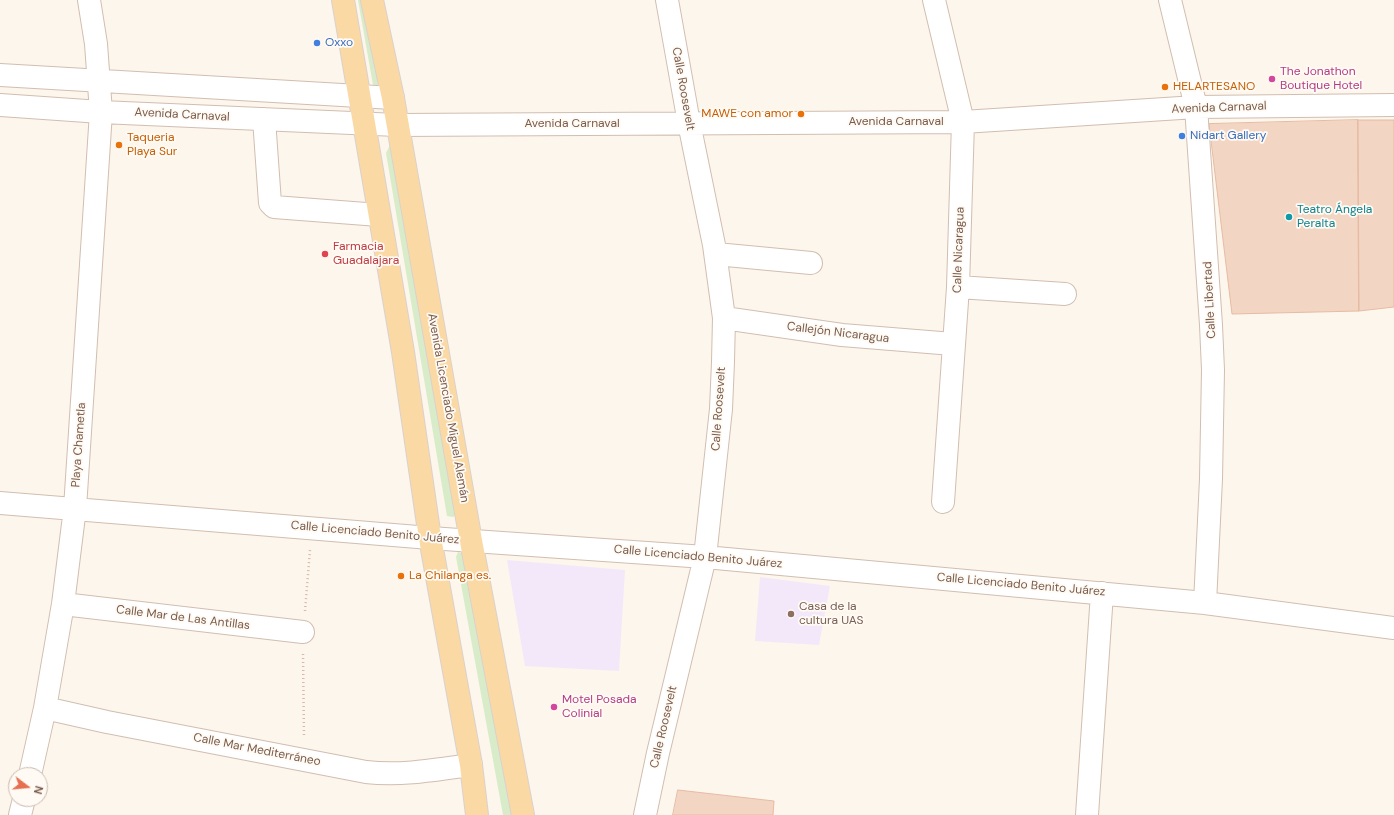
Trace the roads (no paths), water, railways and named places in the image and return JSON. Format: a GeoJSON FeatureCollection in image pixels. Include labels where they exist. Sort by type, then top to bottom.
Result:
{"type":"FeatureCollection","features":[{"type":"Feature","properties":{"kind":"main road"},"geometry":{"type":"LineString","coordinates":[[343,0],[403,352],[430,538],[471,765],[477,815]]}},
{"type":"Feature","properties":{"kind":"main road","name":"Avenida Licenciado Miguel Alemán"},"geometry":{"type":"LineString","coordinates":[[372,0],[393,98],[472,541],[523,815]]}},
{"type":"Feature","properties":{"kind":"street","name":"Playa Chametla"},"geometry":{"type":"LineString","coordinates":[[32,767],[46,708],[63,604],[75,508],[101,112],[100,81],[89,0]]}},
{"type":"Feature","properties":{"kind":"street","name":"Calle Roosevelt"},"geometry":{"type":"LineString","coordinates":[[645,815],[658,753],[705,557],[721,409],[724,318],[716,254],[688,123],[667,0]]}},
{"type":"Feature","properties":{"kind":"street","name":"Calle Nicaragua"},"geometry":{"type":"LineString","coordinates":[[934,0],[963,122],[958,287],[943,502]]}},
{"type":"Feature","properties":{"kind":"street","name":"Calle Libertad"},"geometry":{"type":"LineString","coordinates":[[1170,0],[1196,107],[1209,290],[1213,370],[1211,479],[1205,603]]}},
{"type":"Feature","properties":{"kind":"street"},"geometry":{"type":"LineString","coordinates":[[0,75],[393,98]]}},
{"type":"Feature","properties":{"kind":"street","name":"Avenida Carnaval"},"geometry":{"type":"LineString","coordinates":[[0,105],[101,112],[397,125],[963,122],[1196,107],[1394,105]]}},
{"type":"Feature","properties":{"kind":"street"},"geometry":{"type":"LineString","coordinates":[[264,119],[270,203],[274,207],[379,215]]}},
{"type":"Feature","properties":{"kind":"street"},"geometry":{"type":"LineString","coordinates":[[716,254],[810,263]]}},
{"type":"Feature","properties":{"kind":"street"},"geometry":{"type":"LineString","coordinates":[[958,287],[1065,294]]}},
{"type":"Feature","properties":{"kind":"street","name":"Callejón Nicaragua"},"geometry":{"type":"LineString","coordinates":[[724,318],[842,335],[953,344]]}},
{"type":"Feature","properties":{"kind":"street","name":"Calle Licenciado Benito Juárez"},"geometry":{"type":"LineString","coordinates":[[0,503],[430,538],[705,557],[1205,603],[1394,628]]}},
{"type":"Feature","properties":{"kind":"street"},"geometry":{"type":"LineString","coordinates":[[1087,815],[1102,593]]}},
{"type":"Feature","properties":{"kind":"street","name":"Calle Mar de Las Antillas"},"geometry":{"type":"LineString","coordinates":[[63,604],[303,632]]}},
{"type":"Feature","properties":{"kind":"street","name":"Calle Mar Mediterráneo"},"geometry":{"type":"LineString","coordinates":[[46,708],[107,722],[366,772],[407,774],[471,765]]}},
{"type":"Feature","properties":{"kind":"place","name":"Oxxo"},"geometry":{"type":"Point","coordinates":[317,43]}},
{"type":"Feature","properties":{"kind":"place","name":"The Jonathon Boutique Hotel"},"geometry":{"type":"Point","coordinates":[1272,79]}},
{"type":"Feature","properties":{"kind":"place","name":"HELARTESANO"},"geometry":{"type":"Point","coordinates":[1165,87]}},
{"type":"Feature","properties":{"kind":"place","name":"MAWE con amor"},"geometry":{"type":"Point","coordinates":[801,114]}},
{"type":"Feature","properties":{"kind":"place","name":"Nidart Gallery"},"geometry":{"type":"Point","coordinates":[1182,136]}},
{"type":"Feature","properties":{"kind":"place","name":"Taqueria Playa Sur"},"geometry":{"type":"Point","coordinates":[119,145]}},
{"type":"Feature","properties":{"kind":"place","name":"Teatro Ángela Peralta"},"geometry":{"type":"Point","coordinates":[1289,217]}},
{"type":"Feature","properties":{"kind":"place","name":"Farmacia Guadalajara"},"geometry":{"type":"Point","coordinates":[325,254]}},
{"type":"Feature","properties":{"kind":"place","name":"La Chilanga es."},"geometry":{"type":"Point","coordinates":[401,576]}},
{"type":"Feature","properties":{"kind":"place","name":"Casa de la cultura UAS"},"geometry":{"type":"Point","coordinates":[791,614]}},
{"type":"Feature","properties":{"kind":"place","name":"Motel Posada Colinial"},"geometry":{"type":"Point","coordinates":[554,707]}}]}
